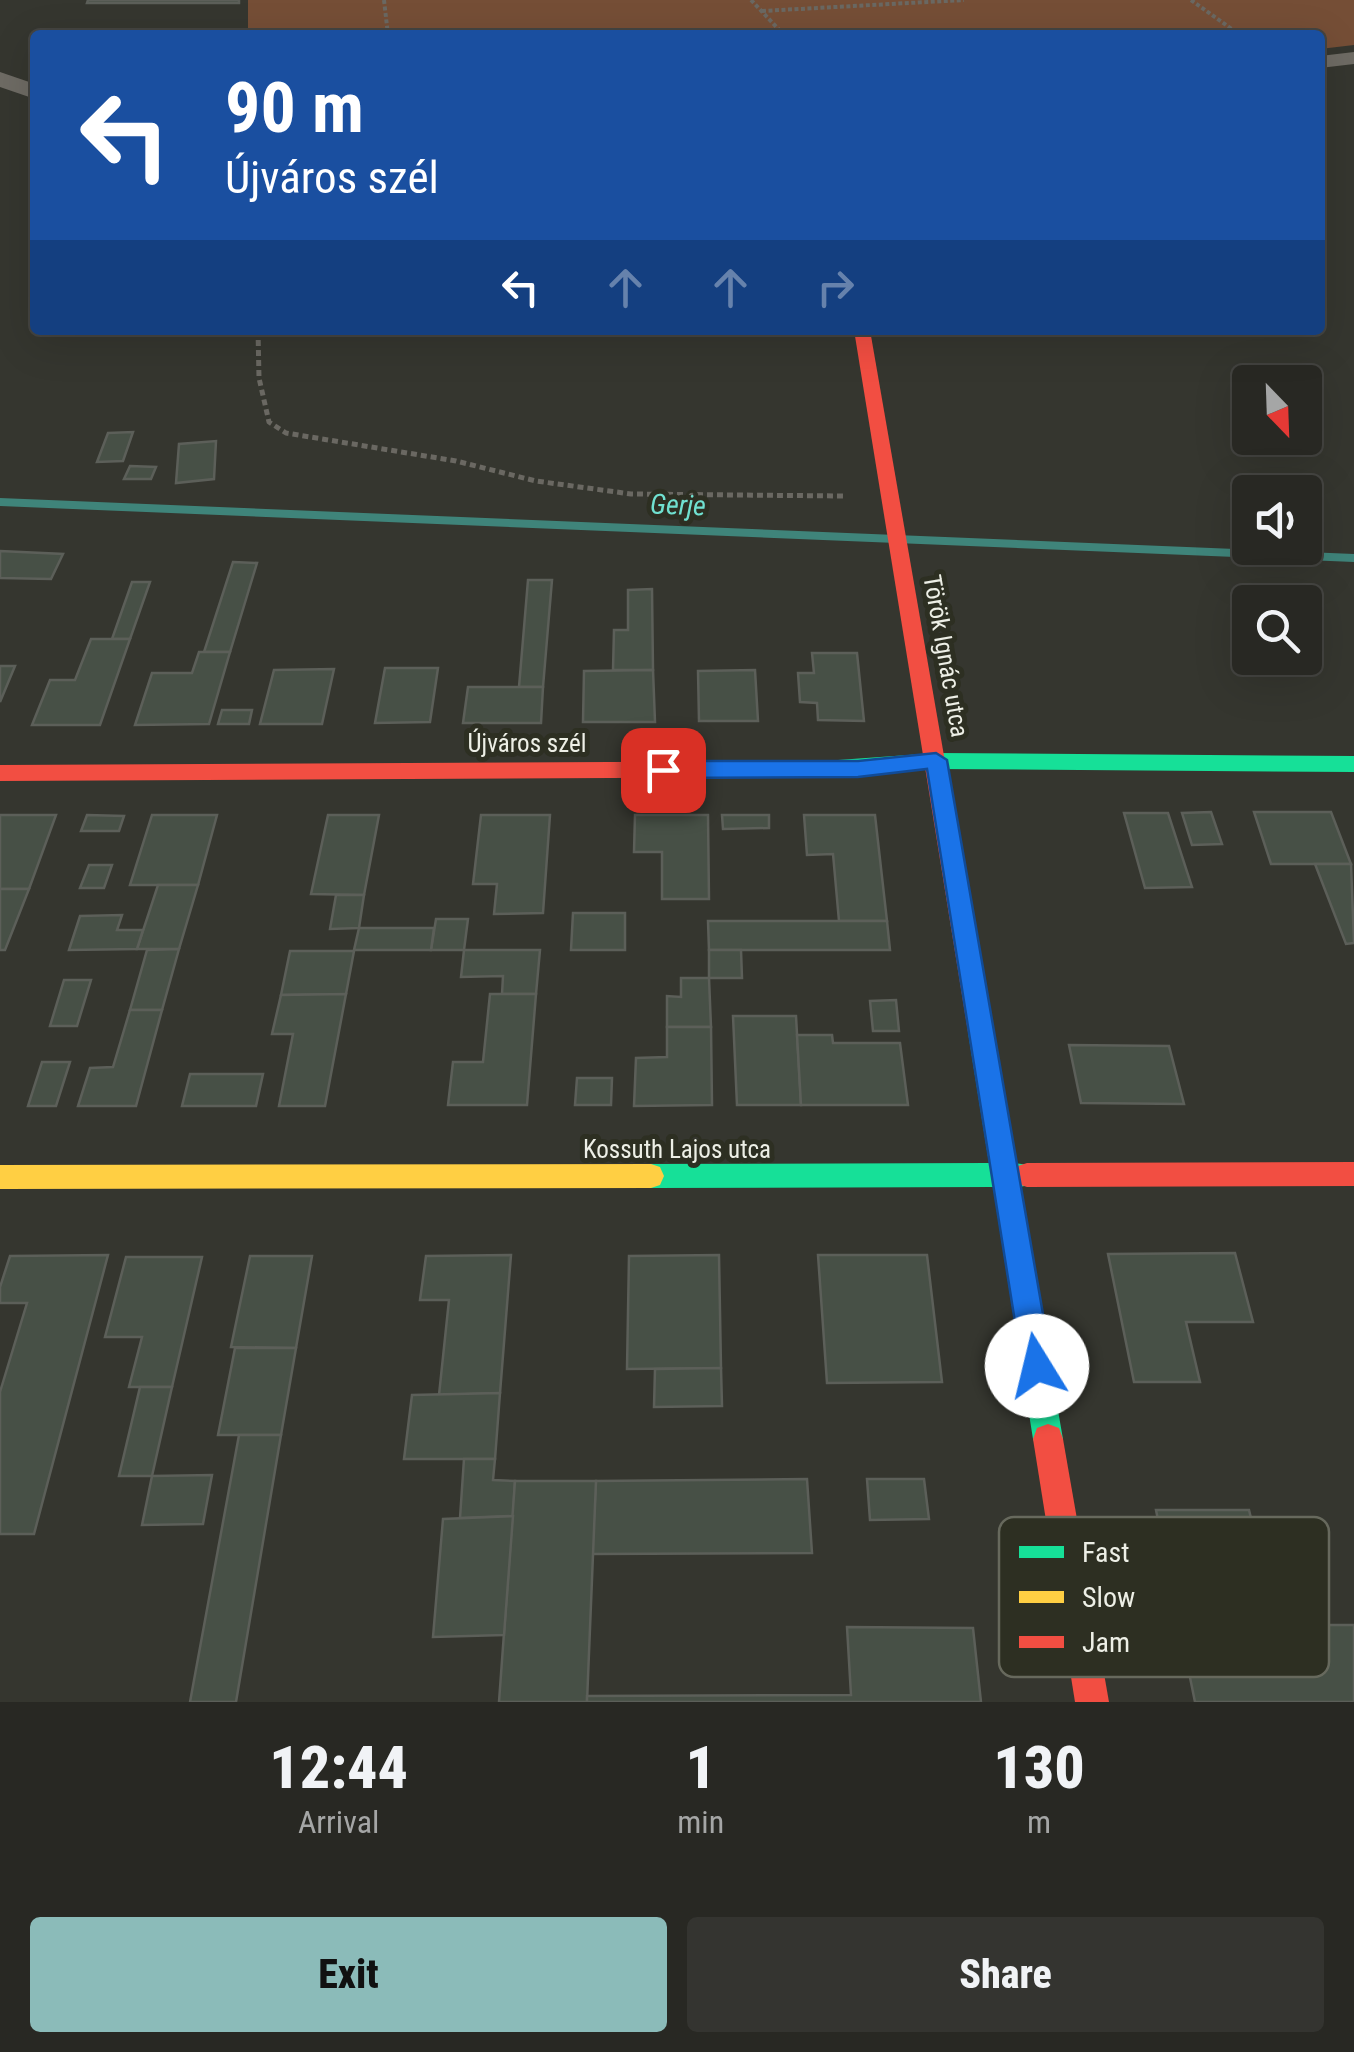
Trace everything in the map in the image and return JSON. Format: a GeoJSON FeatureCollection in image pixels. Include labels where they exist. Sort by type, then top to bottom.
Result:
{"type":"FeatureCollection","features":[{"type":"Feature","properties":{"kind":"street"},"geometry":{"type":"LineString","coordinates":[[1325,61],[1354,58]]}},
{"type":"Feature","properties":{"kind":"street"},"geometry":{"type":"LineString","coordinates":[[0,78],[30,90]]}},
{"type":"Feature","properties":{"kind":"street","name":"Török Ignác utca"},"geometry":{"type":"LineString","coordinates":[[863,335],[1062,1517]]}},
{"type":"Feature","properties":{"kind":"street","name":"Újváros szél"},"geometry":{"type":"LineString","coordinates":[[0,772],[858,769],[936,760],[1354,764]]}},
{"type":"Feature","properties":{"kind":"street","name":"Kossuth Lajos utca"},"geometry":{"type":"LineString","coordinates":[[0,1177],[1354,1174]]}},
{"type":"Feature","properties":{"kind":"street","name":"Török Ignác utca"},"geometry":{"type":"LineString","coordinates":[[1088,1677],[1092,1702]]}},
{"type":"Feature","properties":{"kind":"path"},"geometry":{"type":"LineString","coordinates":[[384,0],[387,30]]}},
{"type":"Feature","properties":{"kind":"path"},"geometry":{"type":"LineString","coordinates":[[751,0],[779,30]]}},
{"type":"Feature","properties":{"kind":"path"},"geometry":{"type":"LineString","coordinates":[[762,11],[964,0]]}},
{"type":"Feature","properties":{"kind":"path"},"geometry":{"type":"LineString","coordinates":[[1191,0],[1233,30]]}},
{"type":"Feature","properties":{"kind":"path"},"geometry":{"type":"LineString","coordinates":[[258,335],[260,378],[269,422],[286,433],[456,461],[536,481],[631,494],[816,493],[890,504]]}},
{"type":"Feature","properties":{"kind":"shaded area"},"geometry":{"type":"Polygon","coordinates":[[[248,0],[1354,0],[1354,45],[1325,48],[1325,30],[248,30],[248,0]]]}},
{"type":"Feature","properties":{"kind":"building"},"geometry":{"type":"Polygon","coordinates":[[[239,0],[239,3],[87,3],[239,0]]]}},
{"type":"Feature","properties":{"kind":"building"},"geometry":{"type":"Polygon","coordinates":[[[133,432],[123,461],[97,462],[108,433],[133,432]]]}},
{"type":"Feature","properties":{"kind":"building"},"geometry":{"type":"Polygon","coordinates":[[[216,441],[214,479],[176,483],[179,444],[216,441]]]}},
{"type":"Feature","properties":{"kind":"building"},"geometry":{"type":"Polygon","coordinates":[[[130,466],[156,467],[151,479],[124,479],[130,466]]]}},
{"type":"Feature","properties":{"kind":"building"},"geometry":{"type":"Polygon","coordinates":[[[0,551],[63,554],[51,579],[0,578],[0,551]]]}},
{"type":"Feature","properties":{"kind":"building"},"geometry":{"type":"Polygon","coordinates":[[[233,562],[257,563],[230,652],[204,652],[233,562]]]}},
{"type":"Feature","properties":{"kind":"building"},"geometry":{"type":"Polygon","coordinates":[[[528,580],[552,580],[543,687],[519,687],[528,580]]]}},
{"type":"Feature","properties":{"kind":"building"},"geometry":{"type":"Polygon","coordinates":[[[132,582],[150,582],[130,639],[112,639],[132,582]]]}},
{"type":"Feature","properties":{"kind":"building"},"geometry":{"type":"Polygon","coordinates":[[[652,589],[653,670],[613,670],[614,630],[628,630],[628,590],[652,589]]]}},
{"type":"Feature","properties":{"kind":"building"},"geometry":{"type":"Polygon","coordinates":[[[91,639],[130,639],[100,725],[32,725],[50,680],[75,680],[91,639]]]}},
{"type":"Feature","properties":{"kind":"building"},"geometry":{"type":"Polygon","coordinates":[[[199,652],[230,652],[209,724],[135,725],[152,673],[192,673],[199,652]]]}},
{"type":"Feature","properties":{"kind":"building"},"geometry":{"type":"Polygon","coordinates":[[[812,653],[857,653],[864,721],[818,720],[817,703],[800,702],[798,673],[814,673],[812,653]]]}},
{"type":"Feature","properties":{"kind":"building"},"geometry":{"type":"Polygon","coordinates":[[[0,666],[15,666],[0,702],[0,666]]]}},
{"type":"Feature","properties":{"kind":"building"},"geometry":{"type":"Polygon","coordinates":[[[385,668],[438,668],[430,722],[375,723],[385,668]]]}},
{"type":"Feature","properties":{"kind":"building"},"geometry":{"type":"Polygon","coordinates":[[[334,669],[322,724],[260,724],[274,670],[334,669]]]}},
{"type":"Feature","properties":{"kind":"building"},"geometry":{"type":"Polygon","coordinates":[[[653,670],[655,722],[583,722],[584,671],[653,670]]]}},
{"type":"Feature","properties":{"kind":"building"},"geometry":{"type":"Polygon","coordinates":[[[755,670],[758,721],[699,721],[698,671],[755,670]]]}},
{"type":"Feature","properties":{"kind":"building"},"geometry":{"type":"Polygon","coordinates":[[[468,687],[543,687],[541,723],[463,723],[468,687]]]}},
{"type":"Feature","properties":{"kind":"building"},"geometry":{"type":"Polygon","coordinates":[[[222,710],[252,710],[249,724],[218,724],[222,710]]]}},
{"type":"Feature","properties":{"kind":"building"},"geometry":{"type":"Polygon","coordinates":[[[1211,812],[1222,844],[1192,845],[1182,813],[1211,812]]]}},
{"type":"Feature","properties":{"kind":"building"},"geometry":{"type":"Polygon","coordinates":[[[1254,812],[1331,812],[1351,864],[1271,864],[1254,812]]]}},
{"type":"Feature","properties":{"kind":"building"},"geometry":{"type":"Polygon","coordinates":[[[1124,813],[1168,813],[1192,887],[1145,888],[1124,813]]]}},
{"type":"Feature","properties":{"kind":"building"},"geometry":{"type":"Polygon","coordinates":[[[0,815],[56,815],[29,889],[0,889],[0,815]]]}},
{"type":"Feature","properties":{"kind":"building"},"geometry":{"type":"Polygon","coordinates":[[[87,815],[124,816],[119,831],[81,831],[87,815]]]}},
{"type":"Feature","properties":{"kind":"building"},"geometry":{"type":"Polygon","coordinates":[[[152,815],[217,815],[198,885],[130,885],[152,815]]]}},
{"type":"Feature","properties":{"kind":"building"},"geometry":{"type":"Polygon","coordinates":[[[328,815],[379,815],[364,895],[311,894],[328,815]]]}},
{"type":"Feature","properties":{"kind":"building"},"geometry":{"type":"Polygon","coordinates":[[[481,815],[550,815],[543,913],[494,914],[497,884],[473,884],[481,815]]]}},
{"type":"Feature","properties":{"kind":"building"},"geometry":{"type":"Polygon","coordinates":[[[635,815],[708,815],[709,899],[662,899],[662,852],[634,852],[635,815]]]}},
{"type":"Feature","properties":{"kind":"building"},"geometry":{"type":"Polygon","coordinates":[[[722,815],[769,815],[769,828],[723,829],[722,815]]]}},
{"type":"Feature","properties":{"kind":"building"},"geometry":{"type":"Polygon","coordinates":[[[804,815],[875,815],[887,921],[839,921],[833,854],[807,855],[804,815]]]}},
{"type":"Feature","properties":{"kind":"building"},"geometry":{"type":"Polygon","coordinates":[[[1315,864],[1351,864],[1354,943],[1346,944],[1315,864]]]}},
{"type":"Feature","properties":{"kind":"building"},"geometry":{"type":"Polygon","coordinates":[[[89,865],[112,865],[104,888],[80,888],[89,865]]]}},
{"type":"Feature","properties":{"kind":"building"},"geometry":{"type":"Polygon","coordinates":[[[158,885],[198,885],[179,949],[137,949],[158,885]]]}},
{"type":"Feature","properties":{"kind":"building"},"geometry":{"type":"Polygon","coordinates":[[[0,889],[29,889],[5,950],[0,950],[0,889]]]}},
{"type":"Feature","properties":{"kind":"building"},"geometry":{"type":"Polygon","coordinates":[[[336,895],[364,895],[359,928],[330,929],[336,895]]]}},
{"type":"Feature","properties":{"kind":"building"},"geometry":{"type":"Polygon","coordinates":[[[573,913],[625,913],[625,950],[571,950],[573,913]]]}},
{"type":"Feature","properties":{"kind":"building"},"geometry":{"type":"Polygon","coordinates":[[[122,915],[117,930],[143,930],[137,949],[69,950],[80,916],[122,915]]]}},
{"type":"Feature","properties":{"kind":"building"},"geometry":{"type":"Polygon","coordinates":[[[436,919],[468,919],[464,950],[431,950],[436,919]]]}},
{"type":"Feature","properties":{"kind":"building"},"geometry":{"type":"Polygon","coordinates":[[[708,921],[887,921],[890,950],[709,950],[708,921]]]}},
{"type":"Feature","properties":{"kind":"building"},"geometry":{"type":"Polygon","coordinates":[[[359,928],[434,928],[431,950],[354,950],[359,928]]]}},
{"type":"Feature","properties":{"kind":"building"},"geometry":{"type":"Polygon","coordinates":[[[179,949],[162,1010],[130,1010],[147,950],[179,949]]]}},
{"type":"Feature","properties":{"kind":"building"},"geometry":{"type":"Polygon","coordinates":[[[464,950],[540,950],[536,994],[502,994],[503,976],[461,977],[464,950]]]}},
{"type":"Feature","properties":{"kind":"building"},"geometry":{"type":"Polygon","coordinates":[[[709,950],[741,950],[742,978],[709,978],[709,950]]]}},
{"type":"Feature","properties":{"kind":"building"},"geometry":{"type":"Polygon","coordinates":[[[290,951],[354,951],[346,994],[281,995],[290,951]]]}},
{"type":"Feature","properties":{"kind":"building"},"geometry":{"type":"Polygon","coordinates":[[[681,978],[709,978],[711,1027],[667,1027],[667,996],[681,997],[681,978]]]}},
{"type":"Feature","properties":{"kind":"building"},"geometry":{"type":"Polygon","coordinates":[[[64,980],[91,980],[77,1026],[50,1026],[64,980]]]}},
{"type":"Feature","properties":{"kind":"building"},"geometry":{"type":"Polygon","coordinates":[[[346,994],[325,1106],[279,1106],[293,1034],[272,1034],[281,995],[346,994]]]}},
{"type":"Feature","properties":{"kind":"building"},"geometry":{"type":"Polygon","coordinates":[[[490,994],[536,994],[527,1105],[448,1105],[453,1062],[483,1062],[490,994]]]}},
{"type":"Feature","properties":{"kind":"building"},"geometry":{"type":"Polygon","coordinates":[[[896,1000],[899,1031],[873,1031],[870,1001],[896,1000]]]}},
{"type":"Feature","properties":{"kind":"building"},"geometry":{"type":"Polygon","coordinates":[[[130,1010],[162,1010],[136,1106],[78,1106],[90,1068],[113,1067],[130,1010]]]}},
{"type":"Feature","properties":{"kind":"building"},"geometry":{"type":"Polygon","coordinates":[[[733,1016],[796,1016],[801,1105],[737,1105],[733,1016]]]}},
{"type":"Feature","properties":{"kind":"building"},"geometry":{"type":"Polygon","coordinates":[[[667,1027],[711,1027],[712,1105],[634,1106],[636,1058],[667,1057],[667,1027]]]}},
{"type":"Feature","properties":{"kind":"building"},"geometry":{"type":"Polygon","coordinates":[[[797,1035],[832,1035],[833,1043],[900,1043],[908,1105],[801,1105],[797,1035]]]}},
{"type":"Feature","properties":{"kind":"building"},"geometry":{"type":"Polygon","coordinates":[[[1069,1045],[1169,1046],[1184,1104],[1081,1103],[1069,1045]]]}},
{"type":"Feature","properties":{"kind":"building"},"geometry":{"type":"Polygon","coordinates":[[[42,1062],[70,1062],[56,1106],[28,1106],[42,1062]]]}},
{"type":"Feature","properties":{"kind":"building"},"geometry":{"type":"Polygon","coordinates":[[[190,1074],[263,1074],[256,1106],[182,1106],[190,1074]]]}},
{"type":"Feature","properties":{"kind":"building"},"geometry":{"type":"Polygon","coordinates":[[[577,1078],[612,1078],[611,1105],[575,1105],[577,1078]]]}},
{"type":"Feature","properties":{"kind":"building"},"geometry":{"type":"Polygon","coordinates":[[[1235,1253],[1253,1322],[1186,1322],[1200,1382],[1134,1382],[1108,1254],[1235,1253]]]}},
{"type":"Feature","properties":{"kind":"building"},"geometry":{"type":"Polygon","coordinates":[[[108,1255],[34,1534],[0,1534],[0,1392],[27,1303],[0,1303],[0,1287],[10,1256],[108,1255]]]}},
{"type":"Feature","properties":{"kind":"building"},"geometry":{"type":"Polygon","coordinates":[[[511,1255],[500,1393],[439,1395],[449,1300],[420,1300],[426,1256],[511,1255]]]}},
{"type":"Feature","properties":{"kind":"building"},"geometry":{"type":"Polygon","coordinates":[[[719,1255],[721,1368],[627,1369],[629,1256],[719,1255]]]}},
{"type":"Feature","properties":{"kind":"building"},"geometry":{"type":"Polygon","coordinates":[[[818,1255],[927,1255],[942,1382],[827,1383],[818,1255]]]}},
{"type":"Feature","properties":{"kind":"building"},"geometry":{"type":"Polygon","coordinates":[[[250,1256],[312,1256],[296,1348],[231,1347],[250,1256]]]}},
{"type":"Feature","properties":{"kind":"building"},"geometry":{"type":"Polygon","coordinates":[[[126,1257],[202,1257],[172,1387],[129,1387],[142,1337],[105,1337],[126,1257]]]}},
{"type":"Feature","properties":{"kind":"building"},"geometry":{"type":"Polygon","coordinates":[[[235,1348],[296,1348],[281,1435],[218,1435],[235,1348]]]}},
{"type":"Feature","properties":{"kind":"building"},"geometry":{"type":"Polygon","coordinates":[[[721,1368],[722,1406],[654,1407],[655,1369],[721,1368]]]}},
{"type":"Feature","properties":{"kind":"building"},"geometry":{"type":"Polygon","coordinates":[[[140,1387],[172,1387],[152,1476],[119,1476],[140,1387]]]}},
{"type":"Feature","properties":{"kind":"building"},"geometry":{"type":"Polygon","coordinates":[[[500,1393],[495,1459],[404,1459],[412,1395],[500,1393]]]}},
{"type":"Feature","properties":{"kind":"building"},"geometry":{"type":"Polygon","coordinates":[[[239,1435],[281,1435],[236,1702],[190,1702],[239,1435]]]}},
{"type":"Feature","properties":{"kind":"building"},"geometry":{"type":"Polygon","coordinates":[[[464,1459],[495,1459],[493,1480],[515,1481],[513,1516],[460,1518],[464,1459]]]}},
{"type":"Feature","properties":{"kind":"building"},"geometry":{"type":"Polygon","coordinates":[[[212,1475],[203,1524],[142,1525],[152,1476],[212,1475]]]}},
{"type":"Feature","properties":{"kind":"building"},"geometry":{"type":"Polygon","coordinates":[[[807,1479],[812,1553],[592,1554],[596,1481],[807,1479]]]}},
{"type":"Feature","properties":{"kind":"building"},"geometry":{"type":"Polygon","coordinates":[[[867,1479],[924,1479],[929,1519],[870,1520],[867,1479]]]}},
{"type":"Feature","properties":{"kind":"building"},"geometry":{"type":"Polygon","coordinates":[[[515,1481],[596,1481],[587,1702],[499,1702],[515,1481]]]}},
{"type":"Feature","properties":{"kind":"building"},"geometry":{"type":"Polygon","coordinates":[[[1156,1510],[1249,1510],[1251,1517],[1157,1517],[1156,1510]]]}},
{"type":"Feature","properties":{"kind":"building"},"geometry":{"type":"Polygon","coordinates":[[[513,1516],[504,1635],[433,1637],[443,1519],[513,1516]]]}},
{"type":"Feature","properties":{"kind":"building"},"geometry":{"type":"Polygon","coordinates":[[[1329,1625],[1354,1625],[1354,1702],[1195,1702],[1190,1677],[1329,1677],[1329,1625]]]}},
{"type":"Feature","properties":{"kind":"building"},"geometry":{"type":"Polygon","coordinates":[[[847,1627],[973,1628],[981,1702],[587,1702],[587,1696],[851,1695],[847,1627]]]}},
{"type":"Feature","properties":{"kind":"waterway","name":"Gerje"},"geometry":{"type":"LineString","coordinates":[[0,502],[1354,558]]}},
{"type":"Feature","properties":{"kind":"traffic: fast"},"geometry":{"type":"LineString","coordinates":[[824,769],[936,761],[1354,764]]}},
{"type":"Feature","properties":{"kind":"traffic: fast"},"geometry":{"type":"LineString","coordinates":[[980,1032],[1048,1439]]}},
{"type":"Feature","properties":{"kind":"traffic: fast"},"geometry":{"type":"LineString","coordinates":[[651,1176],[1027,1175]]}},
{"type":"Feature","properties":{"kind":"traffic: slow"},"geometry":{"type":"LineString","coordinates":[[0,1177],[651,1176]]}},
{"type":"Feature","properties":{"kind":"traffic: jam"},"geometry":{"type":"LineString","coordinates":[[863,335],[980,1032]]}},
{"type":"Feature","properties":{"kind":"traffic: jam"},"geometry":{"type":"LineString","coordinates":[[0,773],[824,769]]}},
{"type":"Feature","properties":{"kind":"traffic: jam"},"geometry":{"type":"LineString","coordinates":[[1027,1175],[1354,1174]]}},
{"type":"Feature","properties":{"kind":"traffic: jam"},"geometry":{"type":"LineString","coordinates":[[1048,1439],[1061,1517]]}},
{"type":"Feature","properties":{"kind":"traffic: jam"},"geometry":{"type":"LineString","coordinates":[[1088,1677],[1092,1702]]}},
{"type":"Feature","properties":{"kind":"route"},"geometry":{"type":"LineString","coordinates":[[663,770],[858,769],[936,760],[1037,1366]]}}]}
